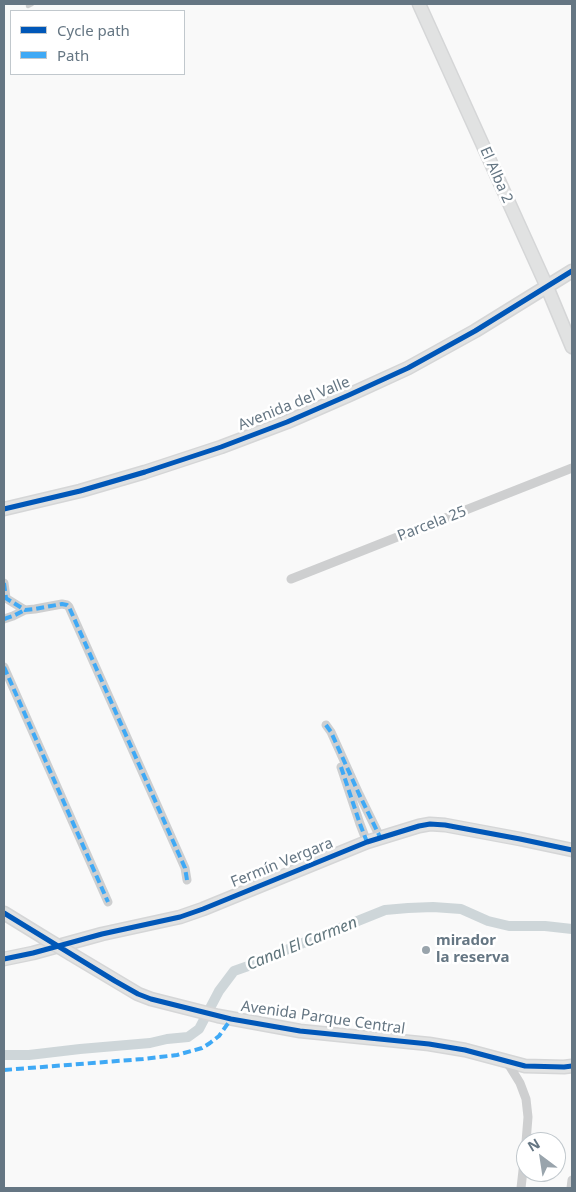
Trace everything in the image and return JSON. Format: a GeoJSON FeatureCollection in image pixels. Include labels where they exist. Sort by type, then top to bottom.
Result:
{"type":"FeatureCollection","features":[{"type":"Feature","properties":{"kind":"street","name":"El Alba 2"},"geometry":{"type":"LineString","coordinates":[[419,4],[572,347]]}},
{"type":"Feature","properties":{"kind":"street","name":"Avenida del Valle"},"geometry":{"type":"LineString","coordinates":[[4,508],[129,477],[214,450],[287,422],[349,396],[408,368],[475,331],[572,271]]}},
{"type":"Feature","properties":{"kind":"street","name":"Parcela 25"},"geometry":{"type":"LineString","coordinates":[[292,579],[572,468]]}},
{"type":"Feature","properties":{"kind":"street"},"geometry":{"type":"LineString","coordinates":[[4,583],[5,598],[25,610]]}},
{"type":"Feature","properties":{"kind":"street"},"geometry":{"type":"LineString","coordinates":[[4,619],[25,610],[35,610],[62,604],[69,607],[185,868],[187,880]]}},
{"type":"Feature","properties":{"kind":"street"},"geometry":{"type":"LineString","coordinates":[[4,667],[108,902]]}},
{"type":"Feature","properties":{"kind":"street"},"geometry":{"type":"LineString","coordinates":[[367,842],[342,770],[326,736],[326,725],[380,837]]}},
{"type":"Feature","properties":{"kind":"street","name":"Fermín Vergara"},"geometry":{"type":"LineString","coordinates":[[4,959],[33,954],[102,934],[180,917],[380,837],[419,826],[430,824],[445,825],[572,850]]}},
{"type":"Feature","properties":{"kind":"street","name":"Avenida Parque Central"},"geometry":{"type":"LineString","coordinates":[[4,914],[138,994],[199,1012],[300,1031],[429,1044],[465,1050],[525,1066],[572,1066]]}},
{"type":"Feature","properties":{"kind":"street"},"geometry":{"type":"LineString","coordinates":[[507,1062],[520,1083],[526,1099],[528,1117],[527,1132]]}},
{"type":"Feature","properties":{"kind":"street"},"geometry":{"type":"LineString","coordinates":[[571,1188],[572,1180]]}},
{"type":"Feature","properties":{"kind":"waterway","name":"Canal El Carmen"},"geometry":{"type":"LineString","coordinates":[[4,1055],[29,1055],[150,1043],[188,1037],[199,1029],[219,991],[234,971],[385,910],[433,907],[461,909],[488,921],[509,926],[545,926],[572,929]]}},
{"type":"Feature","properties":{"kind":"marked path"},"geometry":{"type":"LineString","coordinates":[[4,583],[6,598]]}},
{"type":"Feature","properties":{"kind":"marked path"},"geometry":{"type":"LineString","coordinates":[[4,597],[25,610],[62,604],[69,607],[185,868],[187,880]]}},
{"type":"Feature","properties":{"kind":"marked path"},"geometry":{"type":"LineString","coordinates":[[4,619],[25,610]]}},
{"type":"Feature","properties":{"kind":"marked path"},"geometry":{"type":"LineString","coordinates":[[4,667],[108,902]]}},
{"type":"Feature","properties":{"kind":"marked path"},"geometry":{"type":"LineString","coordinates":[[326,725],[380,837]]}},
{"type":"Feature","properties":{"kind":"marked path"},"geometry":{"type":"LineString","coordinates":[[341,767],[367,842]]}},
{"type":"Feature","properties":{"kind":"marked path"},"geometry":{"type":"LineString","coordinates":[[4,1070],[177,1055],[202,1048],[210,1043],[219,1036],[231,1019]]}},
{"type":"Feature","properties":{"kind":"cycle path"},"geometry":{"type":"LineString","coordinates":[[4,509],[80,491],[145,472],[221,447],[287,422],[408,368],[475,331],[572,271]]}},
{"type":"Feature","properties":{"kind":"cycle path"},"geometry":{"type":"LineString","coordinates":[[4,959],[102,934],[180,917],[367,842],[419,826],[430,824],[445,825],[572,850]]}},
{"type":"Feature","properties":{"kind":"cycle path"},"geometry":{"type":"LineString","coordinates":[[4,913],[115,981],[151,999],[231,1019],[300,1031],[429,1044],[465,1050],[525,1066],[572,1066]]}},
{"type":"Feature","properties":{"kind":"place","name":"mirador la reserva"},"geometry":{"type":"Point","coordinates":[426,950]}}]}
